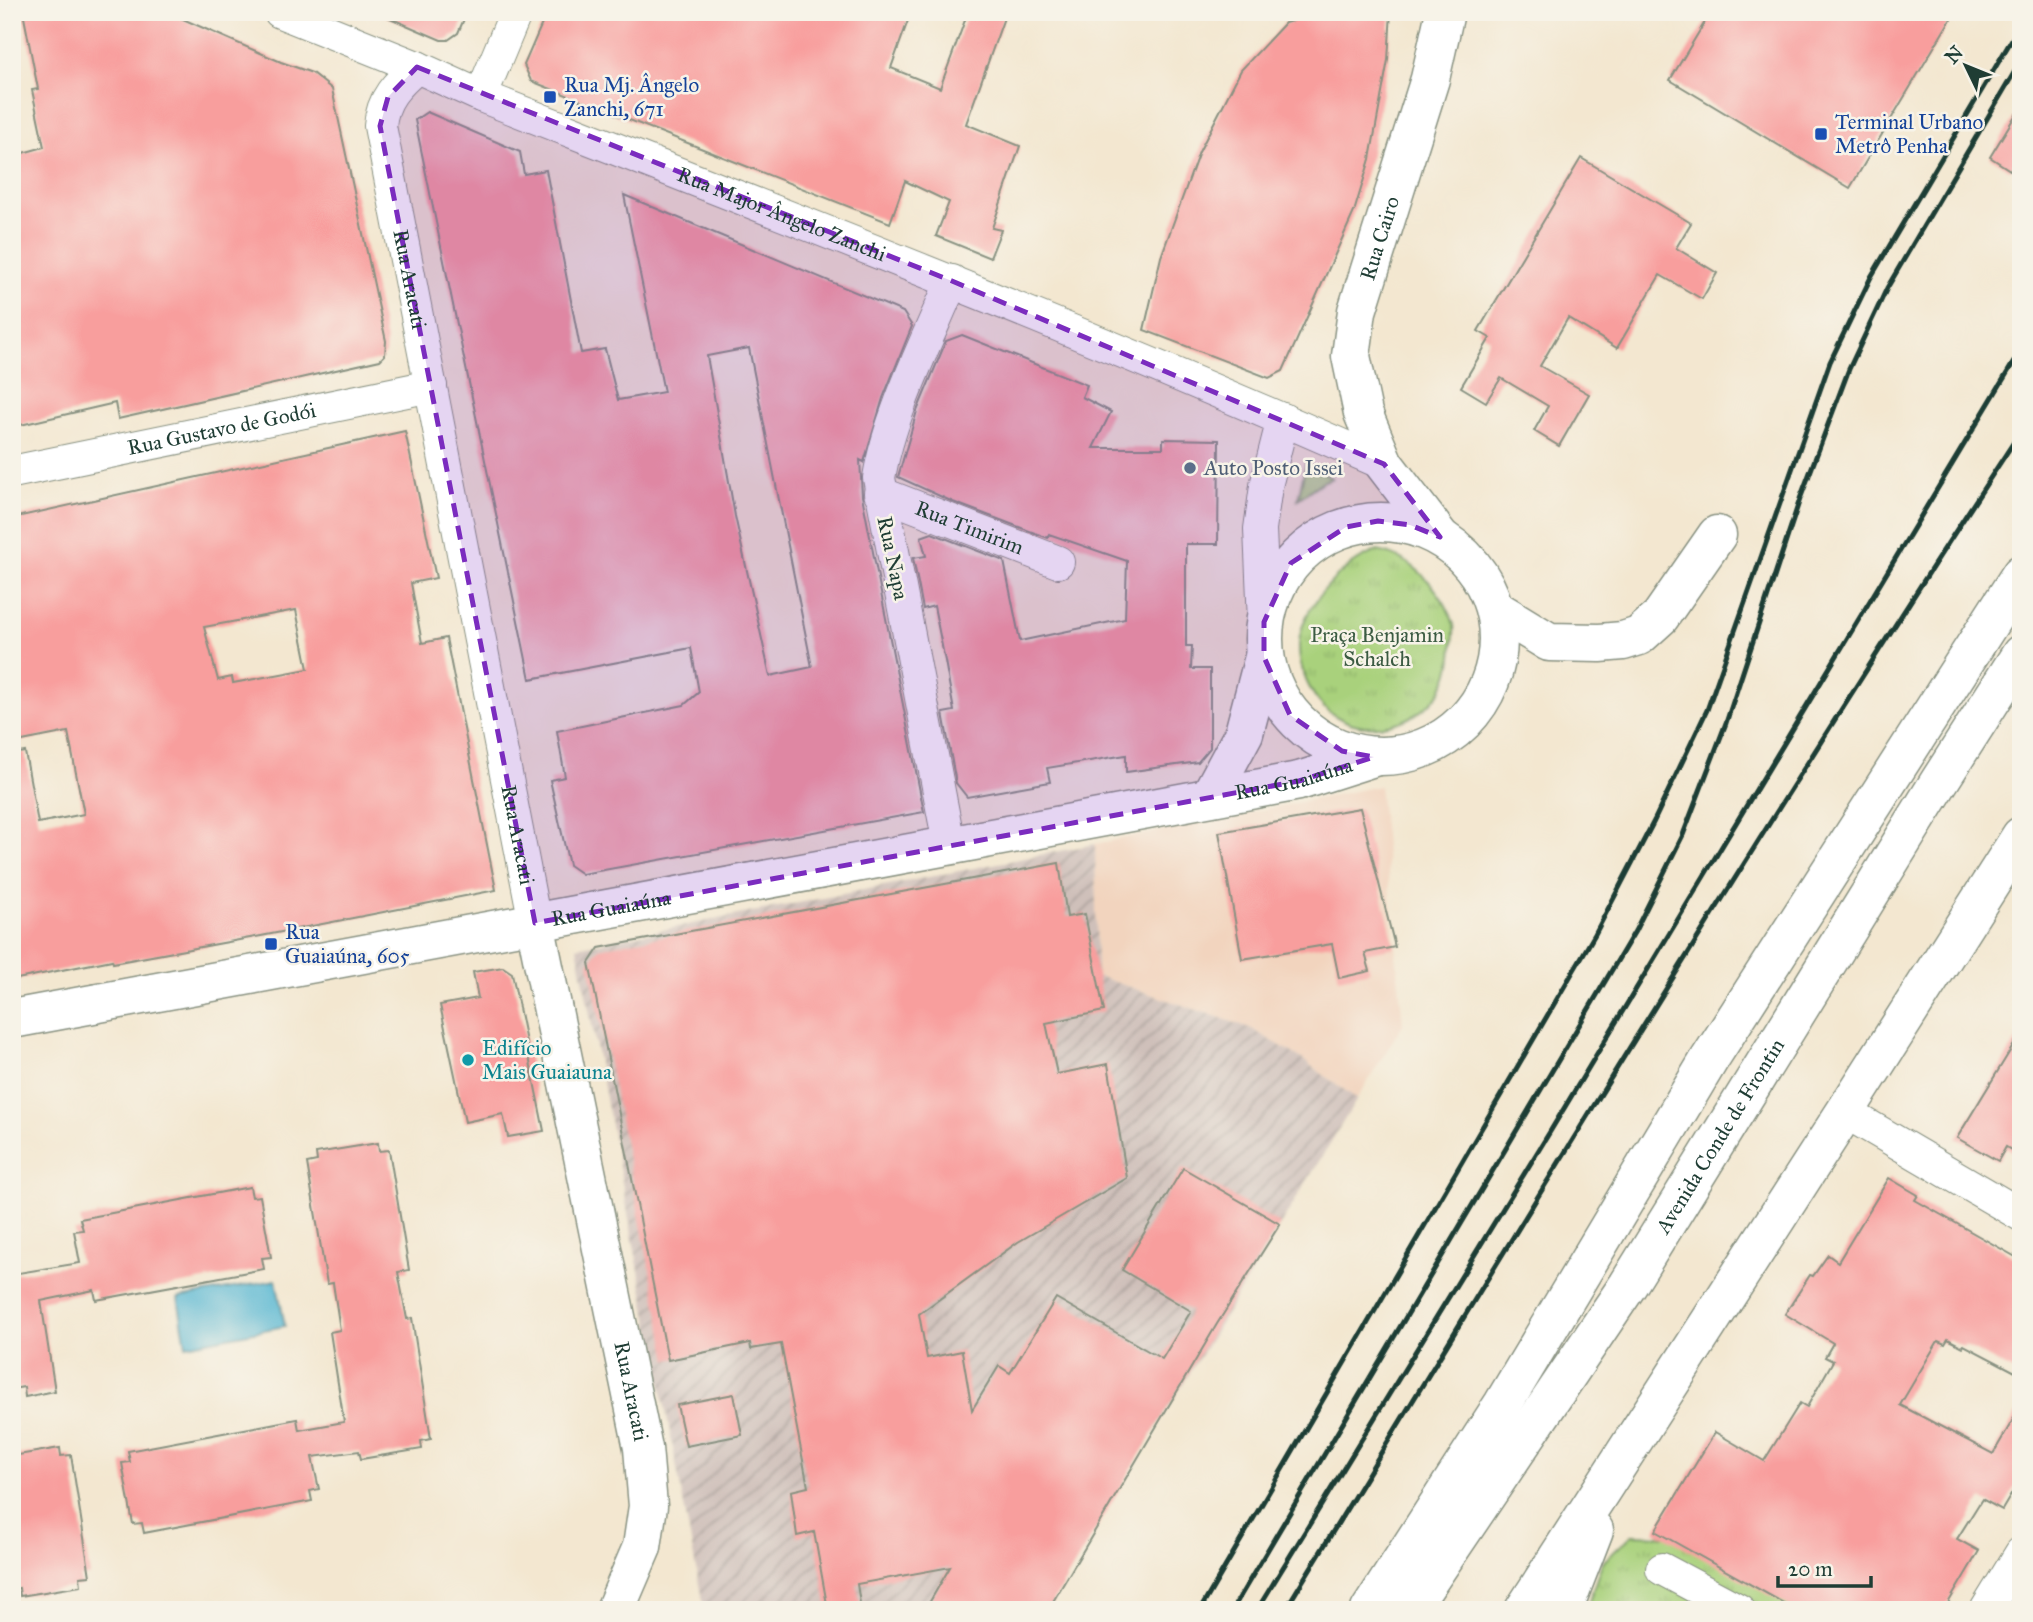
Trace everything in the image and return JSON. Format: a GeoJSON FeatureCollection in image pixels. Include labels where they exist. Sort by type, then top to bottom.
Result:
{"type":"FeatureCollection","features":[{"type":"Feature","properties":{"kind":"main road","name":"Rua Cairo"},"geometry":{"type":"LineString","coordinates":[[1384,464],[1363,413],[1358,390],[1352,356],[1357,311],[1430,79],[1445,12]]}},
{"type":"Feature","properties":{"kind":"main road","name":"Rua Major Ângelo Zanchi"},"geometry":{"type":"LineString","coordinates":[[1384,464],[1440,537]]}},
{"type":"Feature","properties":{"kind":"main road"},"geometry":{"type":"LineString","coordinates":[[1378,522],[1410,525],[1440,537],[1465,556],[1483,580],[1495,609],[1498,640],[1494,668],[1481,701],[1461,725],[1435,744],[1405,754],[1374,757],[1342,751],[1314,737],[1290,715],[1273,688],[1264,640],[1274,591],[1291,563],[1316,542],[1346,527],[1378,522]]}},
{"type":"Feature","properties":{"kind":"main road"},"geometry":{"type":"LineString","coordinates":[[1495,609],[1549,642],[1600,643],[1639,636],[1660,617],[1717,534]]}},
{"type":"Feature","properties":{"kind":"main road"},"geometry":{"type":"LineString","coordinates":[[1370,1610],[1503,1405],[1709,1060],[2021,574]]}},
{"type":"Feature","properties":{"kind":"main road","name":"Rua Guaiaúna"},"geometry":{"type":"LineString","coordinates":[[1210,796],[1244,733],[1253,705],[1264,640]]}},
{"type":"Feature","properties":{"kind":"main road","name":"Avenida Conde de Frontin"},"geometry":{"type":"LineString","coordinates":[[1409,1610],[1628,1285],[2021,654]]}},
{"type":"Feature","properties":{"kind":"main road","name":"Rua Guaiaúna"},"geometry":{"type":"LineString","coordinates":[[12,1019],[1299,781],[1374,757]]}},
{"type":"Feature","properties":{"kind":"main road"},"geometry":{"type":"LineString","coordinates":[[1524,1610],[2021,836]]}},
{"type":"Feature","properties":{"kind":"main road","name":"Rua Aracati"},"geometry":{"type":"LineString","coordinates":[[535,923],[643,1448],[648,1506],[642,1547],[617,1607]]}},
{"type":"Feature","properties":{"kind":"main road"},"geometry":{"type":"LineString","coordinates":[[1563,1610],[1620,1458]]}},
{"type":"Feature","properties":{"kind":"street","name":"Rua Major Ângelo Zanchi"},"geometry":{"type":"LineString","coordinates":[[280,12],[481,96],[952,281],[1384,464]]}},
{"type":"Feature","properties":{"kind":"street"},"geometry":{"type":"LineString","coordinates":[[481,96],[516,12]]}},
{"type":"Feature","properties":{"kind":"street","name":"Rua Aracati"},"geometry":{"type":"LineString","coordinates":[[416,67],[388,97],[381,113],[380,127],[535,923]]}},
{"type":"Feature","properties":{"kind":"street","name":"Rua Napa"},"geometry":{"type":"LineString","coordinates":[[949,844],[878,478],[882,456],[905,394],[952,281]]}},
{"type":"Feature","properties":{"kind":"street","name":"Rua Gustavo de Godói"},"geometry":{"type":"LineString","coordinates":[[12,472],[431,386]]}},
{"type":"Feature","properties":{"kind":"street"},"geometry":{"type":"LineString","coordinates":[[1264,640],[1260,529],[1266,486],[1283,419]]}},
{"type":"Feature","properties":{"kind":"street","name":"Rua Timirim"},"geometry":{"type":"LineString","coordinates":[[880,493],[1059,562]]}},
{"type":"Feature","properties":{"kind":"street"},"geometry":{"type":"LineString","coordinates":[[1845,1112],[2021,1215]]}},
{"type":"Feature","properties":{"kind":"street"},"geometry":{"type":"LineString","coordinates":[[1986,1610],[2021,1553]]}},
{"type":"Feature","properties":{"kind":"street"},"geometry":{"type":"LineString","coordinates":[[1662,1569],[1739,1610]]}},
{"type":"Feature","properties":{"kind":"highlighted area"},"geometry":{"type":"Polygon","coordinates":[[[417,67],[952,281],[1384,464],[1440,537],[1410,525],[1378,521],[1346,527],[1291,563],[1264,622],[1264,657],[1290,715],[1342,751],[1374,757],[1299,781],[535,923],[380,126],[388,97],[417,67]]]}},
{"type":"Feature","properties":{"kind":"shaded area"},"geometry":{"type":"Polygon","coordinates":[[[1379,786],[1403,1024],[1357,1099],[1296,1055],[1250,1028],[1097,976],[1095,844],[1379,786]]]}},
{"type":"Feature","properties":{"kind":"shaded area"},"geometry":{"type":"Polygon","coordinates":[[[1095,844],[1097,976],[1250,1028],[1296,1055],[1357,1099],[1045,1610],[704,1610],[577,947],[1095,844]]]}},
{"type":"Feature","properties":{"kind":"green space"},"geometry":{"type":"Polygon","coordinates":[[[1306,463],[1332,478],[1298,499],[1306,463]]]}},
{"type":"Feature","properties":{"kind":"green space","name":"Praça Benjamin Schalch"},"geometry":{"type":"Polygon","coordinates":[[[1378,551],[1400,558],[1425,578],[1445,603],[1454,630],[1450,669],[1437,696],[1427,706],[1400,722],[1370,726],[1341,719],[1322,706],[1304,675],[1299,644],[1307,615],[1326,587],[1365,556],[1378,551]]]}},
{"type":"Feature","properties":{"kind":"green space"},"geometry":{"type":"Polygon","coordinates":[[[1632,1535],[1667,1536],[1808,1610],[1586,1610],[1602,1563],[1632,1535]]]}},
{"type":"Feature","properties":{"kind":"water"},"geometry":{"type":"Polygon","coordinates":[[[276,1280],[285,1326],[186,1345],[178,1298],[276,1280]]]}},
{"type":"Feature","properties":{"kind":"building"},"geometry":{"type":"Polygon","coordinates":[[[23,12],[167,12],[312,73],[332,89],[386,341],[385,355],[380,360],[118,419],[115,403],[12,427],[12,156],[44,147],[32,90],[38,89],[23,12]]]}},
{"type":"Feature","properties":{"kind":"building"},"geometry":{"type":"Polygon","coordinates":[[[376,12],[467,12],[458,33],[448,40],[441,40],[376,12]]]}},
{"type":"Feature","properties":{"kind":"building"},"geometry":{"type":"Polygon","coordinates":[[[547,12],[911,12],[891,68],[940,88],[968,12],[1006,12],[966,124],[1020,146],[992,228],[1001,230],[990,258],[936,236],[949,202],[905,181],[890,223],[531,81],[524,65],[547,12]]]}},
{"type":"Feature","properties":{"kind":"building"},"geometry":{"type":"Polygon","coordinates":[[[1323,12],[1391,12],[1388,60],[1370,159],[1354,212],[1283,371],[1269,378],[1144,330],[1161,257],[1199,152],[1241,70],[1285,23],[1323,12]]]}},
{"type":"Feature","properties":{"kind":"building","name":"Terminal Urbano Metrô Penha"},"geometry":{"type":"Polygon","coordinates":[[[1711,12],[1955,12],[1850,188],[1670,80],[1711,12]]]}},
{"type":"Feature","properties":{"kind":"building"},"geometry":{"type":"Polygon","coordinates":[[[2021,106],[2021,152],[2010,170],[1990,157],[2021,106]]]}},
{"type":"Feature","properties":{"kind":"building"},"geometry":{"type":"Polygon","coordinates":[[[427,112],[520,152],[524,174],[546,170],[581,353],[605,349],[618,400],[664,392],[624,195],[903,312],[912,326],[883,398],[864,462],[860,460],[862,496],[924,812],[582,874],[569,865],[550,780],[565,777],[557,731],[684,705],[699,692],[691,648],[530,679],[415,120],[427,112]],[[749,348],[707,356],[735,516],[770,676],[812,667],[749,348]]]}},
{"type":"Feature","properties":{"kind":"building"},"geometry":{"type":"Polygon","coordinates":[[[1581,158],[1691,223],[1676,248],[1717,273],[1702,299],[1660,275],[1617,348],[1568,318],[1540,366],[1589,394],[1559,446],[1534,431],[1548,406],[1501,378],[1486,402],[1461,387],[1490,338],[1478,331],[1581,158]]]}},
{"type":"Feature","properties":{"kind":"building"},"geometry":{"type":"Polygon","coordinates":[[[962,335],[1087,385],[1082,397],[1111,412],[1093,448],[1163,448],[1163,439],[1219,440],[1218,544],[1186,544],[1186,646],[1192,646],[1191,669],[1210,669],[1210,748],[1198,762],[1126,772],[1126,755],[1047,768],[1050,782],[967,797],[956,783],[943,713],[954,711],[945,661],[934,606],[923,609],[913,558],[926,556],[921,537],[932,533],[1004,561],[1020,641],[1125,619],[1127,561],[1049,534],[1048,538],[953,502],[898,477],[917,411],[946,341],[962,335]]]}},
{"type":"Feature","properties":{"kind":"building"},"geometry":{"type":"Polygon","coordinates":[[[405,431],[436,578],[411,583],[422,643],[446,638],[496,890],[261,936],[113,963],[112,960],[12,980],[12,754],[25,752],[38,823],[84,814],[68,732],[12,743],[12,518],[405,431]],[[296,610],[204,627],[218,680],[232,677],[233,683],[308,669],[296,610]]]}},
{"type":"Feature","properties":{"kind":"building"},"geometry":{"type":"Polygon","coordinates":[[[1360,808],[1395,947],[1365,953],[1370,971],[1339,978],[1332,944],[1242,959],[1219,832],[1360,808]]]}},
{"type":"Feature","properties":{"kind":"building"},"geometry":{"type":"Polygon","coordinates":[[[1059,863],[1067,917],[1085,914],[1104,1011],[1046,1023],[1057,1074],[1108,1064],[1127,1178],[1018,1242],[919,1314],[927,1358],[962,1351],[972,1410],[999,1366],[1010,1373],[1056,1298],[1162,1359],[1191,1311],[1122,1270],[1183,1168],[1280,1224],[1217,1324],[1048,1610],[925,1610],[950,1567],[857,1584],[861,1610],[828,1610],[814,1532],[797,1536],[791,1491],[808,1487],[781,1344],[751,1349],[750,1343],[668,1360],[589,963],[599,948],[1059,863]]]}},
{"type":"Feature","properties":{"kind":"building"},"geometry":{"type":"Polygon","coordinates":[[[503,967],[512,973],[544,1131],[508,1137],[503,1114],[465,1122],[440,1005],[478,998],[473,972],[503,967]]]}},
{"type":"Feature","properties":{"kind":"building"},"geometry":{"type":"Polygon","coordinates":[[[2021,1033],[2021,1156],[2006,1147],[1998,1161],[1957,1138],[2021,1033]]]}},
{"type":"Feature","properties":{"kind":"building"},"geometry":{"type":"Polygon","coordinates":[[[378,1143],[379,1151],[389,1150],[409,1270],[398,1272],[407,1319],[412,1318],[431,1439],[421,1441],[422,1449],[361,1459],[359,1451],[312,1457],[319,1489],[310,1491],[312,1501],[144,1533],[142,1523],[133,1524],[122,1463],[130,1462],[128,1451],[297,1419],[299,1430],[344,1422],[330,1332],[340,1330],[333,1283],[327,1284],[307,1163],[317,1161],[316,1153],[378,1143]]]}},
{"type":"Feature","properties":{"kind":"building"},"geometry":{"type":"Polygon","coordinates":[[[1889,1178],[1918,1195],[1915,1200],[2021,1260],[2021,1375],[1964,1345],[1963,1347],[1948,1339],[1945,1344],[1938,1341],[1900,1405],[1993,1454],[2021,1406],[2021,1478],[2002,1510],[1982,1499],[1957,1539],[1979,1551],[1944,1610],[1796,1610],[1655,1531],[1715,1432],[1764,1461],[1800,1403],[1807,1407],[1833,1361],[1825,1357],[1833,1343],[1785,1314],[1810,1275],[1813,1276],[1828,1255],[1838,1262],[1889,1178]]]}},
{"type":"Feature","properties":{"kind":"building"},"geometry":{"type":"Polygon","coordinates":[[[250,1187],[252,1197],[260,1196],[271,1257],[262,1258],[264,1269],[96,1300],[94,1290],[41,1301],[55,1391],[25,1397],[24,1387],[12,1389],[12,1274],[80,1263],[74,1231],[83,1230],[80,1219],[250,1187]]]}},
{"type":"Feature","properties":{"kind":"building"},"geometry":{"type":"Polygon","coordinates":[[[734,1394],[742,1435],[686,1446],[677,1405],[734,1394]]]}},
{"type":"Feature","properties":{"kind":"building"},"geometry":{"type":"Polygon","coordinates":[[[60,1448],[61,1456],[71,1455],[90,1576],[80,1577],[81,1586],[20,1596],[19,1588],[12,1589],[12,1456],[60,1448]]]}},
{"type":"Feature","properties":{"kind":"railway"},"geometry":{"type":"LineString","coordinates":[[1200,1610],[1595,934],[1654,821],[1707,710],[1830,362],[1871,277],[2021,24]]}},
{"type":"Feature","properties":{"kind":"railway"},"geometry":{"type":"LineString","coordinates":[[1232,1610],[1635,931],[1683,835],[1726,723],[1800,499],[1849,369],[1887,288],[2021,61]]}},
{"type":"Feature","properties":{"kind":"railway"},"geometry":{"type":"LineString","coordinates":[[1257,1610],[1551,1130],[2021,350]]}},
{"type":"Feature","properties":{"kind":"railway"},"geometry":{"type":"LineString","coordinates":[[1285,1610],[1740,870],[2021,431]]}},
{"type":"Feature","properties":{"kind":"place","name":"Rua Mj. Ângelo Zanchi, 671"},"geometry":{"type":"Point","coordinates":[550,97]}},
{"type":"Feature","properties":{"kind":"place","name":"Terminal Urbano Metrô Penha"},"geometry":{"type":"Point","coordinates":[1821,134]}},
{"type":"Feature","properties":{"kind":"place","name":"Auto Posto Issei"},"geometry":{"type":"Point","coordinates":[1190,468]}},
{"type":"Feature","properties":{"kind":"place","name":"Rua Guaiaúna, 605"},"geometry":{"type":"Point","coordinates":[271,944]}},
{"type":"Feature","properties":{"kind":"place","name":"Edifício Mais Guaiauna"},"geometry":{"type":"Point","coordinates":[468,1060]}}]}
